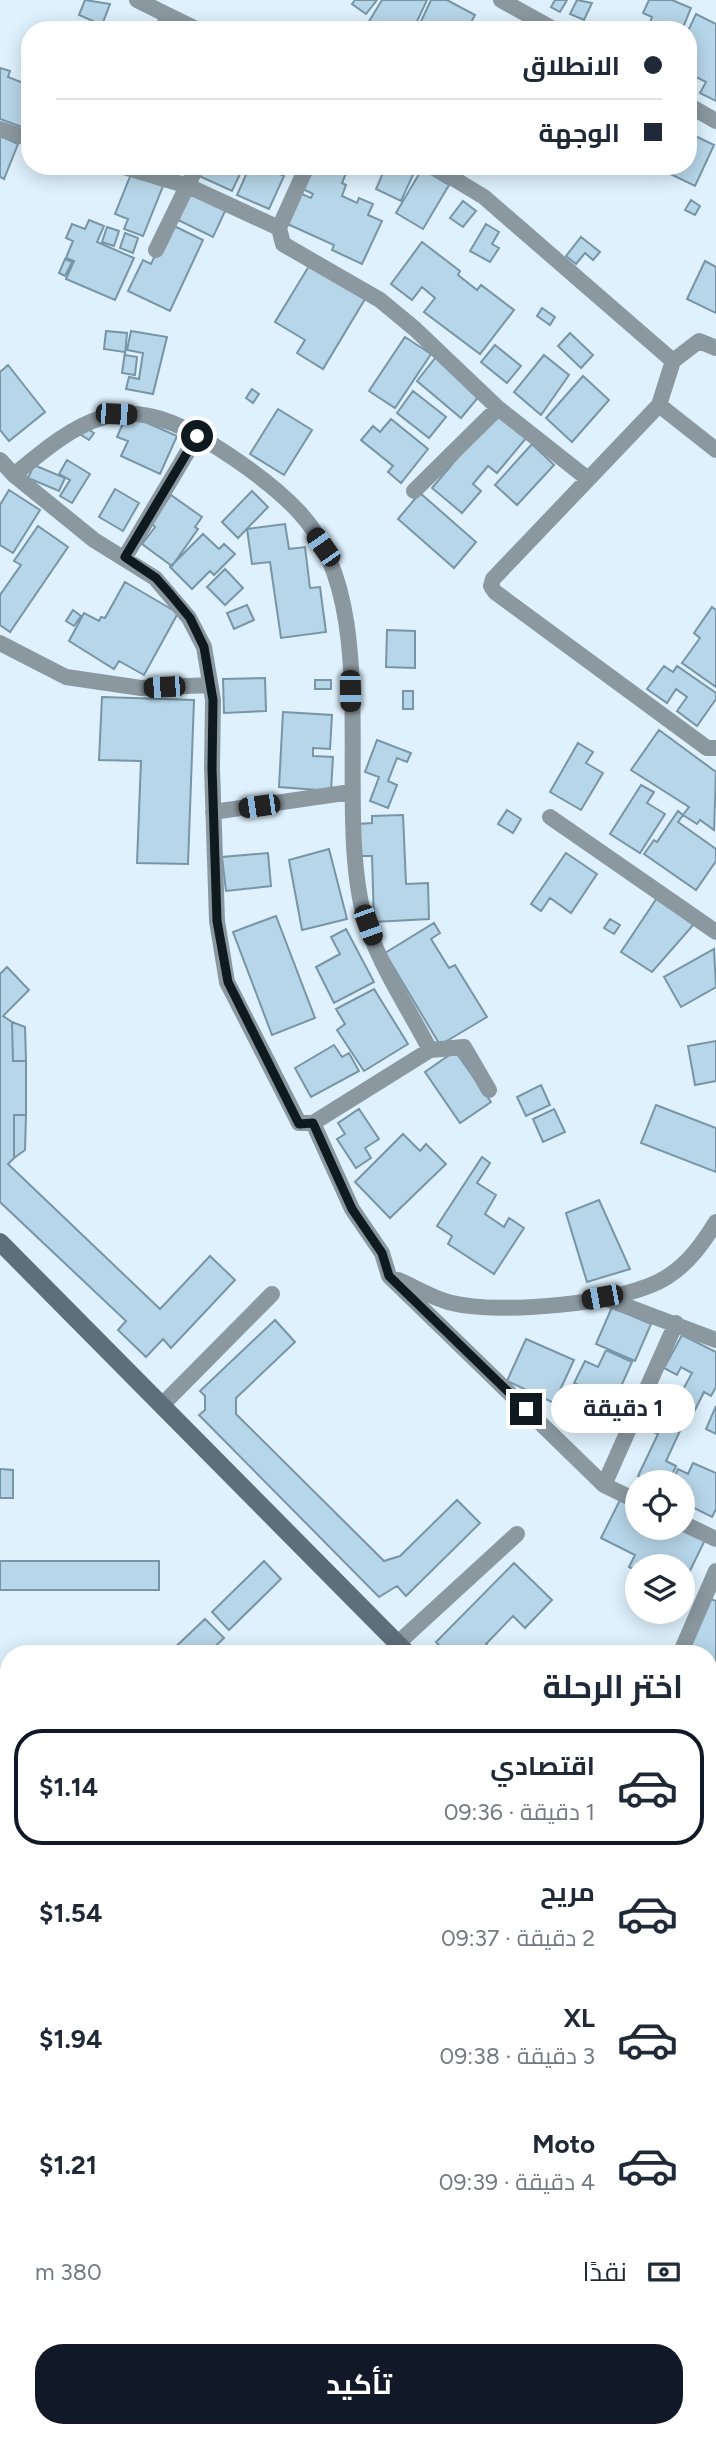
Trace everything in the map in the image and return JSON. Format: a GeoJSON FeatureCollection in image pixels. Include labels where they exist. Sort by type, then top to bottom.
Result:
{"type":"FeatureCollection","features":[{"type":"Feature","properties":{"kind":"street"},"geometry":{"type":"LineString","coordinates":[[138,0],[180,21]]}},
{"type":"Feature","properties":{"kind":"street"},"geometry":{"type":"LineString","coordinates":[[501,0],[522,5],[543,21]]}},
{"type":"Feature","properties":{"kind":"street"},"geometry":{"type":"LineString","coordinates":[[697,110],[716,121]]}},
{"type":"Feature","properties":{"kind":"street"},"geometry":{"type":"LineString","coordinates":[[0,129],[21,136]]}},
{"type":"Feature","properties":{"kind":"street"},"geometry":{"type":"LineString","coordinates":[[151,175],[188,186],[279,228]]}},
{"type":"Feature","properties":{"kind":"street"},"geometry":{"type":"LineString","coordinates":[[156,250],[193,175]]}},
{"type":"Feature","properties":{"kind":"street"},"geometry":{"type":"LineString","coordinates":[[303,175],[279,228],[282,244],[380,300],[415,329],[498,408],[588,479]]}},
{"type":"Feature","properties":{"kind":"street"},"geometry":{"type":"LineString","coordinates":[[448,175],[484,197],[673,361]]}},
{"type":"Feature","properties":{"kind":"street"},"geometry":{"type":"LineString","coordinates":[[716,348],[699,341],[673,361],[659,405],[493,579],[491,586],[495,592],[707,748],[716,748]]}},
{"type":"Feature","properties":{"kind":"street"},"geometry":{"type":"LineString","coordinates":[[659,405],[716,450]]}},
{"type":"Feature","properties":{"kind":"street"},"geometry":{"type":"LineString","coordinates":[[414,491],[498,408]]}},
{"type":"Feature","properties":{"kind":"street"},"geometry":{"type":"LineString","coordinates":[[14,475],[59,437],[84,423],[116,414],[144,415],[177,424],[224,452],[299,512],[323,547],[337,577],[347,620],[354,849],[363,912],[386,969],[430,1050]]}},
{"type":"Feature","properties":{"kind":"street"},"geometry":{"type":"LineString","coordinates":[[125,557],[197,436]]}},
{"type":"Feature","properties":{"kind":"street"},"geometry":{"type":"LineString","coordinates":[[0,460],[14,475],[94,540],[156,578],[190,618],[204,647],[213,700],[212,812],[217,921],[228,982],[299,1124],[313,1123],[430,1050],[464,1047],[489,1090]]}},
{"type":"Feature","properties":{"kind":"street"},"geometry":{"type":"LineString","coordinates":[[0,643],[66,677],[141,688],[210,685]]}},
{"type":"Feature","properties":{"kind":"street"},"geometry":{"type":"LineString","coordinates":[[212,812],[351,792]]}},
{"type":"Feature","properties":{"kind":"street"},"geometry":{"type":"LineString","coordinates":[[551,817],[716,932]]}},
{"type":"Feature","properties":{"kind":"street"},"geometry":{"type":"LineString","coordinates":[[313,1123],[352,1209],[382,1253],[389,1276],[604,1485],[625,1495]]}},
{"type":"Feature","properties":{"kind":"street"},"geometry":{"type":"LineString","coordinates":[[389,1276],[451,1303],[532,1309],[602,1297],[666,1278],[690,1259],[716,1222]]}},
{"type":"Feature","properties":{"kind":"street"},"geometry":{"type":"LineString","coordinates":[[0,1242],[400,1645]]}},
{"type":"Feature","properties":{"kind":"street"},"geometry":{"type":"LineString","coordinates":[[163,1404],[272,1294]]}},
{"type":"Feature","properties":{"kind":"street"},"geometry":{"type":"LineString","coordinates":[[602,1297],[716,1340]]}},
{"type":"Feature","properties":{"kind":"street"},"geometry":{"type":"LineString","coordinates":[[604,1485],[676,1323]]}},
{"type":"Feature","properties":{"kind":"street"},"geometry":{"type":"LineString","coordinates":[[695,1528],[716,1539]]}},
{"type":"Feature","properties":{"kind":"street"},"geometry":{"type":"LineString","coordinates":[[406,1645],[517,1534]]}},
{"type":"Feature","properties":{"kind":"street"},"geometry":{"type":"LineString","coordinates":[[684,1645],[713,1588],[716,1571]]}},
{"type":"Feature","properties":{"kind":"building"},"geometry":{"type":"Polygon","coordinates":[[[85,0],[110,4],[103,21],[93,21],[79,15],[85,0]]]}},
{"type":"Feature","properties":{"kind":"building"},"geometry":{"type":"Polygon","coordinates":[[[355,0],[377,0],[366,14],[352,4],[355,0]]]}},
{"type":"Feature","properties":{"kind":"building"},"geometry":{"type":"Polygon","coordinates":[[[382,0],[427,0],[417,21],[369,21],[382,0]]]}},
{"type":"Feature","properties":{"kind":"building"},"geometry":{"type":"Polygon","coordinates":[[[431,0],[447,0],[475,15],[472,21],[421,21],[431,0]]]}},
{"type":"Feature","properties":{"kind":"building"},"geometry":{"type":"Polygon","coordinates":[[[555,0],[567,0],[560,12],[551,7],[555,0]]]}},
{"type":"Feature","properties":{"kind":"building"},"geometry":{"type":"Polygon","coordinates":[[[577,0],[592,3],[584,20],[570,14],[577,0]]]}},
{"type":"Feature","properties":{"kind":"building"},"geometry":{"type":"Polygon","coordinates":[[[649,0],[672,0],[691,8],[686,21],[650,21],[652,17],[643,13],[649,0]]]}},
{"type":"Feature","properties":{"kind":"building"},"geometry":{"type":"Polygon","coordinates":[[[696,14],[716,24],[716,101],[700,93],[706,82],[697,78],[697,21],[693,21],[696,14]]]}},
{"type":"Feature","properties":{"kind":"building"},"geometry":{"type":"Polygon","coordinates":[[[0,68],[10,71],[8,77],[21,82],[21,127],[0,119],[0,68]]]}},
{"type":"Feature","properties":{"kind":"building"},"geometry":{"type":"Polygon","coordinates":[[[0,136],[18,144],[4,179],[0,177],[0,136]]]}},
{"type":"Feature","properties":{"kind":"building"},"geometry":{"type":"Polygon","coordinates":[[[697,137],[714,145],[695,186],[672,175],[697,175],[697,137]]]}},
{"type":"Feature","properties":{"kind":"building"},"geometry":{"type":"Polygon","coordinates":[[[131,175],[163,186],[143,236],[124,229],[128,219],[115,214],[131,175]]]}},
{"type":"Feature","properties":{"kind":"building"},"geometry":{"type":"Polygon","coordinates":[[[197,175],[240,175],[232,191],[197,175]]]}},
{"type":"Feature","properties":{"kind":"building"},"geometry":{"type":"Polygon","coordinates":[[[246,175],[284,176],[269,209],[237,195],[246,175]]]}},
{"type":"Feature","properties":{"kind":"building"},"geometry":{"type":"Polygon","coordinates":[[[307,175],[345,175],[342,183],[346,185],[342,196],[357,203],[359,198],[373,204],[368,215],[382,221],[362,264],[332,250],[334,245],[283,222],[297,192],[311,198],[313,194],[301,188],[307,175]]]}},
{"type":"Feature","properties":{"kind":"building"},"geometry":{"type":"Polygon","coordinates":[[[382,175],[413,175],[401,201],[376,189],[382,175]]]}},
{"type":"Feature","properties":{"kind":"building"},"geometry":{"type":"Polygon","coordinates":[[[418,175],[432,175],[449,185],[423,229],[396,213],[418,175]]]}},
{"type":"Feature","properties":{"kind":"building"},"geometry":{"type":"Polygon","coordinates":[[[190,189],[227,207],[213,237],[176,219],[190,189]]]}},
{"type":"Feature","properties":{"kind":"building"},"geometry":{"type":"Polygon","coordinates":[[[691,200],[700,206],[695,215],[685,210],[691,200]]]}},
{"type":"Feature","properties":{"kind":"building"},"geometry":{"type":"Polygon","coordinates":[[[463,201],[476,211],[463,227],[450,218],[463,201]]]}},
{"type":"Feature","properties":{"kind":"building"},"geometry":{"type":"Polygon","coordinates":[[[89,220],[104,226],[97,242],[134,258],[115,300],[66,279],[74,261],[66,258],[73,241],[66,238],[72,224],[85,229],[89,220]]]}},
{"type":"Feature","properties":{"kind":"building"},"geometry":{"type":"Polygon","coordinates":[[[170,224],[203,240],[170,311],[128,291],[143,260],[151,264],[170,224]]]}},
{"type":"Feature","properties":{"kind":"building"},"geometry":{"type":"Polygon","coordinates":[[[486,224],[499,232],[492,244],[499,248],[490,262],[470,251],[486,224]]]}},
{"type":"Feature","properties":{"kind":"building"},"geometry":{"type":"Polygon","coordinates":[[[107,227],[119,231],[114,246],[102,242],[107,227]]]}},
{"type":"Feature","properties":{"kind":"building"},"geometry":{"type":"Polygon","coordinates":[[[125,233],[138,238],[133,253],[120,248],[125,233]]]}},
{"type":"Feature","properties":{"kind":"building"},"geometry":{"type":"Polygon","coordinates":[[[581,237],[600,252],[593,260],[585,253],[576,264],[566,256],[581,237]]]}},
{"type":"Feature","properties":{"kind":"building"},"geometry":{"type":"Polygon","coordinates":[[[422,242],[460,271],[458,275],[477,290],[481,285],[514,310],[480,354],[424,312],[435,298],[422,287],[412,300],[391,284],[422,242]]]}},
{"type":"Feature","properties":{"kind":"building"},"geometry":{"type":"Polygon","coordinates":[[[65,259],[72,262],[65,276],[59,273],[65,259]]]}},
{"type":"Feature","properties":{"kind":"building"},"geometry":{"type":"Polygon","coordinates":[[[705,261],[716,267],[716,313],[687,299],[705,261]]]}},
{"type":"Feature","properties":{"kind":"building"},"geometry":{"type":"Polygon","coordinates":[[[309,266],[365,299],[323,369],[297,353],[305,340],[275,322],[309,266]]]}},
{"type":"Feature","properties":{"kind":"building"},"geometry":{"type":"Polygon","coordinates":[[[542,308],[555,317],[550,325],[537,316],[542,308]]]}},
{"type":"Feature","properties":{"kind":"building"},"geometry":{"type":"Polygon","coordinates":[[[106,331],[127,333],[125,355],[137,357],[135,375],[122,373],[125,352],[104,349],[106,331]]]}},
{"type":"Feature","properties":{"kind":"building"},"geometry":{"type":"Polygon","coordinates":[[[131,331],[167,337],[153,394],[126,389],[129,377],[139,379],[143,353],[127,350],[131,331]]]}},
{"type":"Feature","properties":{"kind":"building"},"geometry":{"type":"Polygon","coordinates":[[[570,333],[593,355],[581,368],[558,346],[570,333]]]}},
{"type":"Feature","properties":{"kind":"building"},"geometry":{"type":"Polygon","coordinates":[[[405,337],[431,354],[395,408],[369,391],[405,337]]]}},
{"type":"Feature","properties":{"kind":"building"},"geometry":{"type":"Polygon","coordinates":[[[495,345],[521,366],[507,383],[481,362],[495,345]]]}},
{"type":"Feature","properties":{"kind":"building"},"geometry":{"type":"Polygon","coordinates":[[[544,355],[569,375],[541,415],[514,392],[544,355]]]}},
{"type":"Feature","properties":{"kind":"building"},"geometry":{"type":"Polygon","coordinates":[[[436,357],[480,395],[461,418],[417,381],[436,357]]]}},
{"type":"Feature","properties":{"kind":"building"},"geometry":{"type":"Polygon","coordinates":[[[8,365],[45,412],[9,441],[0,430],[0,372],[8,365]]]}},
{"type":"Feature","properties":{"kind":"building"},"geometry":{"type":"Polygon","coordinates":[[[583,376],[609,400],[572,442],[546,418],[583,376]]]}},
{"type":"Feature","properties":{"kind":"building"},"geometry":{"type":"Polygon","coordinates":[[[252,389],[259,394],[253,403],[246,398],[252,389]]]}},
{"type":"Feature","properties":{"kind":"building"},"geometry":{"type":"Polygon","coordinates":[[[413,391],[446,417],[429,438],[397,413],[413,391]]]}},
{"type":"Feature","properties":{"kind":"building"},"geometry":{"type":"Polygon","coordinates":[[[278,409],[312,430],[284,475],[250,454],[278,409]]]}},
{"type":"Feature","properties":{"kind":"building"},"geometry":{"type":"Polygon","coordinates":[[[497,411],[527,437],[497,473],[488,466],[473,484],[481,491],[462,513],[432,488],[497,411]]]}},
{"type":"Feature","properties":{"kind":"building"},"geometry":{"type":"Polygon","coordinates":[[[127,414],[177,436],[160,474],[121,456],[128,441],[117,437],[127,414]]]}},
{"type":"Feature","properties":{"kind":"building"},"geometry":{"type":"Polygon","coordinates":[[[391,419],[428,449],[401,483],[388,472],[393,466],[361,440],[373,426],[380,432],[391,419]]]}},
{"type":"Feature","properties":{"kind":"building"},"geometry":{"type":"Polygon","coordinates":[[[83,426],[94,433],[89,440],[78,433],[83,426]]]}},
{"type":"Feature","properties":{"kind":"building"},"geometry":{"type":"Polygon","coordinates":[[[532,444],[554,465],[517,505],[495,485],[532,444]]]}},
{"type":"Feature","properties":{"kind":"building"},"geometry":{"type":"Polygon","coordinates":[[[67,460],[90,474],[72,503],[60,496],[70,480],[59,474],[67,460]]]}},
{"type":"Feature","properties":{"kind":"building"},"geometry":{"type":"Polygon","coordinates":[[[34,465],[65,478],[59,491],[28,478],[34,465]]]}},
{"type":"Feature","properties":{"kind":"building"},"geometry":{"type":"Polygon","coordinates":[[[115,489],[139,503],[123,531],[99,517],[115,489]]]}},
{"type":"Feature","properties":{"kind":"building"},"geometry":{"type":"Polygon","coordinates":[[[9,490],[40,510],[13,553],[0,545],[0,505],[9,490]]]}},
{"type":"Feature","properties":{"kind":"building"},"geometry":{"type":"Polygon","coordinates":[[[252,491],[268,507],[238,538],[222,522],[252,491]]]}},
{"type":"Feature","properties":{"kind":"building"},"geometry":{"type":"Polygon","coordinates":[[[420,493],[476,542],[454,568],[398,519],[420,493]]]}},
{"type":"Feature","properties":{"kind":"building"},"geometry":{"type":"Polygon","coordinates":[[[171,495],[202,517],[195,527],[198,529],[172,566],[142,544],[155,527],[151,523],[171,495]]]}},
{"type":"Feature","properties":{"kind":"building"},"geometry":{"type":"Polygon","coordinates":[[[285,524],[289,549],[305,547],[310,588],[320,587],[326,632],[281,638],[270,562],[252,564],[247,529],[285,524]]]}},
{"type":"Feature","properties":{"kind":"building"},"geometry":{"type":"Polygon","coordinates":[[[38,526],[68,547],[10,632],[0,625],[0,595],[21,565],[14,561],[38,526]]]}},
{"type":"Feature","properties":{"kind":"building"},"geometry":{"type":"Polygon","coordinates":[[[203,534],[219,549],[224,544],[235,554],[214,575],[210,571],[192,589],[170,567],[203,534]]]}},
{"type":"Feature","properties":{"kind":"building"},"geometry":{"type":"Polygon","coordinates":[[[225,569],[243,588],[225,605],[207,587],[225,569]]]}},
{"type":"Feature","properties":{"kind":"building"},"geometry":{"type":"Polygon","coordinates":[[[125,582],[178,613],[144,675],[119,661],[114,669],[69,641],[84,613],[99,621],[101,617],[105,618],[125,582]]]}},
{"type":"Feature","properties":{"kind":"building"},"geometry":{"type":"Polygon","coordinates":[[[247,605],[254,620],[234,629],[227,613],[247,605]]]}},
{"type":"Feature","properties":{"kind":"building"},"geometry":{"type":"Polygon","coordinates":[[[712,607],[716,610],[716,687],[682,663],[700,638],[694,633],[712,607]]]}},
{"type":"Feature","properties":{"kind":"building"},"geometry":{"type":"Polygon","coordinates":[[[73,610],[81,616],[74,626],[66,621],[73,610]]]}},
{"type":"Feature","properties":{"kind":"building"},"geometry":{"type":"Polygon","coordinates":[[[387,630],[415,631],[415,668],[386,667],[387,630]]]}},
{"type":"Feature","properties":{"kind":"building"},"geometry":{"type":"Polygon","coordinates":[[[664,666],[673,672],[677,666],[716,693],[716,699],[697,726],[677,711],[687,697],[676,689],[667,703],[647,689],[664,666]]]}},
{"type":"Feature","properties":{"kind":"building"},"geometry":{"type":"Polygon","coordinates":[[[265,678],[266,711],[224,713],[223,679],[265,678]]]}},
{"type":"Feature","properties":{"kind":"building"},"geometry":{"type":"Polygon","coordinates":[[[315,680],[331,680],[331,689],[315,689],[315,680]]]}},
{"type":"Feature","properties":{"kind":"building"},"geometry":{"type":"Polygon","coordinates":[[[403,691],[413,691],[413,709],[403,709],[403,691]]]}},
{"type":"Feature","properties":{"kind":"building"},"geometry":{"type":"Polygon","coordinates":[[[102,697],[194,700],[188,864],[137,863],[141,761],[99,760],[102,697]]]}},
{"type":"Feature","properties":{"kind":"building"},"geometry":{"type":"Polygon","coordinates":[[[283,712],[332,715],[330,749],[313,748],[313,756],[333,757],[331,791],[279,787],[283,712]]]}},
{"type":"Feature","properties":{"kind":"building"},"geometry":{"type":"Polygon","coordinates":[[[659,730],[716,772],[714,830],[700,820],[697,824],[683,815],[689,807],[631,770],[659,730]]]}},
{"type":"Feature","properties":{"kind":"building"},"geometry":{"type":"Polygon","coordinates":[[[377,740],[411,753],[407,762],[397,758],[388,781],[397,785],[388,808],[370,801],[379,777],[365,772],[377,740]]]}},
{"type":"Feature","properties":{"kind":"building"},"geometry":{"type":"Polygon","coordinates":[[[578,743],[593,752],[586,763],[603,773],[581,810],[550,792],[578,743]]]}},
{"type":"Feature","properties":{"kind":"building"},"geometry":{"type":"Polygon","coordinates":[[[641,785],[654,792],[647,803],[665,814],[640,853],[610,834],[641,785]]]}},
{"type":"Feature","properties":{"kind":"building"},"geometry":{"type":"Polygon","coordinates":[[[507,810],[521,819],[513,833],[498,824],[507,810]]]}},
{"type":"Feature","properties":{"kind":"building"},"geometry":{"type":"Polygon","coordinates":[[[678,811],[683,815],[678,822],[716,849],[716,861],[696,890],[644,854],[654,840],[657,842],[678,811]]]}},
{"type":"Feature","properties":{"kind":"building"},"geometry":{"type":"Polygon","coordinates":[[[403,815],[406,884],[428,883],[429,919],[374,922],[372,856],[359,856],[358,824],[372,823],[372,816],[403,815]]]}},
{"type":"Feature","properties":{"kind":"building"},"geometry":{"type":"Polygon","coordinates":[[[329,849],[347,919],[302,930],[289,860],[329,849]]]}},
{"type":"Feature","properties":{"kind":"building"},"geometry":{"type":"Polygon","coordinates":[[[268,853],[271,886],[226,891],[222,857],[268,853]]]}},
{"type":"Feature","properties":{"kind":"building"},"geometry":{"type":"Polygon","coordinates":[[[566,853],[597,874],[571,913],[550,898],[541,911],[531,904],[566,853]]]}},
{"type":"Feature","properties":{"kind":"building"},"geometry":{"type":"Polygon","coordinates":[[[657,898],[695,923],[652,972],[621,952],[657,898]]]}},
{"type":"Feature","properties":{"kind":"building"},"geometry":{"type":"Polygon","coordinates":[[[276,916],[315,1018],[272,1035],[233,932],[276,916]]]}},
{"type":"Feature","properties":{"kind":"building"},"geometry":{"type":"Polygon","coordinates":[[[610,919],[620,925],[614,934],[604,928],[610,919]]]}},
{"type":"Feature","properties":{"kind":"building"},"geometry":{"type":"Polygon","coordinates":[[[434,923],[440,933],[431,939],[449,968],[455,965],[487,1017],[440,1045],[385,953],[434,923]]]}},
{"type":"Feature","properties":{"kind":"building"},"geometry":{"type":"Polygon","coordinates":[[[346,929],[374,982],[334,1003],[316,967],[340,954],[331,937],[346,929]]]}},
{"type":"Feature","properties":{"kind":"building"},"geometry":{"type":"Polygon","coordinates":[[[714,949],[716,987],[681,1007],[664,977],[714,949]]]}},
{"type":"Feature","properties":{"kind":"building"},"geometry":{"type":"Polygon","coordinates":[[[7,967],[29,990],[3,1016],[12,1022],[13,1061],[26,1061],[26,1115],[14,1115],[14,1158],[8,1164],[160,1309],[210,1256],[235,1280],[171,1348],[163,1339],[146,1357],[118,1330],[126,1321],[0,1202],[0,974],[7,967]]]}},
{"type":"Feature","properties":{"kind":"building"},"geometry":{"type":"Polygon","coordinates":[[[374,989],[408,1044],[364,1071],[337,1030],[345,1024],[336,1009],[374,989]]]}},
{"type":"Feature","properties":{"kind":"building"},"geometry":{"type":"Polygon","coordinates":[[[12,1022],[25,1027],[26,1061],[13,1061],[12,1022]]]}},
{"type":"Feature","properties":{"kind":"building"},"geometry":{"type":"Polygon","coordinates":[[[716,1041],[716,1081],[695,1085],[688,1046],[716,1041]]]}},
{"type":"Feature","properties":{"kind":"building"},"geometry":{"type":"Polygon","coordinates":[[[334,1045],[342,1057],[349,1053],[359,1071],[311,1097],[295,1068],[334,1045]]]}},
{"type":"Feature","properties":{"kind":"building"},"geometry":{"type":"Polygon","coordinates":[[[455,1051],[491,1102],[460,1123],[425,1072],[455,1051]]]}},
{"type":"Feature","properties":{"kind":"building"},"geometry":{"type":"Polygon","coordinates":[[[541,1085],[550,1105],[526,1116],[517,1097],[541,1085]]]}},
{"type":"Feature","properties":{"kind":"building"},"geometry":{"type":"Polygon","coordinates":[[[656,1105],[716,1128],[716,1172],[641,1143],[656,1105]]]}},
{"type":"Feature","properties":{"kind":"building"},"geometry":{"type":"Polygon","coordinates":[[[359,1109],[379,1139],[365,1148],[371,1158],[356,1168],[337,1139],[345,1134],[338,1123],[359,1109]]]}},
{"type":"Feature","properties":{"kind":"building"},"geometry":{"type":"Polygon","coordinates":[[[554,1109],[565,1132],[543,1142],[533,1119],[554,1109]]]}},
{"type":"Feature","properties":{"kind":"building"},"geometry":{"type":"Polygon","coordinates":[[[14,1115],[26,1115],[25,1150],[14,1158],[14,1115]]]}},
{"type":"Feature","properties":{"kind":"building"},"geometry":{"type":"Polygon","coordinates":[[[403,1134],[420,1151],[426,1144],[446,1164],[390,1218],[355,1182],[403,1134]]]}},
{"type":"Feature","properties":{"kind":"building"},"geometry":{"type":"Polygon","coordinates":[[[482,1157],[490,1163],[477,1183],[496,1195],[485,1214],[504,1227],[509,1218],[524,1228],[494,1274],[448,1244],[452,1236],[437,1226],[482,1157]]]}},
{"type":"Feature","properties":{"kind":"building"},"geometry":{"type":"Polygon","coordinates":[[[599,1200],[630,1269],[587,1282],[566,1213],[599,1200]]]}},
{"type":"Feature","properties":{"kind":"building"},"geometry":{"type":"Polygon","coordinates":[[[612,1307],[651,1324],[635,1361],[596,1344],[612,1307]]]}},
{"type":"Feature","properties":{"kind":"building"},"geometry":{"type":"Polygon","coordinates":[[[275,1320],[295,1342],[236,1398],[236,1414],[384,1561],[400,1556],[457,1500],[480,1523],[406,1596],[397,1586],[379,1597],[199,1415],[205,1410],[205,1396],[200,1391],[275,1320]]]}},
{"type":"Feature","properties":{"kind":"building"},"geometry":{"type":"Polygon","coordinates":[[[682,1335],[716,1352],[716,1387],[711,1396],[704,1392],[692,1416],[674,1406],[692,1373],[681,1367],[677,1375],[664,1368],[682,1335]]]}},
{"type":"Feature","properties":{"kind":"building"},"geometry":{"type":"Polygon","coordinates":[[[526,1339],[574,1360],[554,1403],[507,1381],[526,1339]]]}},
{"type":"Feature","properties":{"kind":"building"},"geometry":{"type":"Polygon","coordinates":[[[606,1350],[632,1362],[614,1402],[574,1383],[585,1361],[598,1367],[606,1350]]]}},
{"type":"Feature","properties":{"kind":"building"},"geometry":{"type":"Polygon","coordinates":[[[662,1386],[674,1386],[675,1401],[661,1401],[662,1386]]]}},
{"type":"Feature","properties":{"kind":"building"},"geometry":{"type":"Polygon","coordinates":[[[651,1402],[686,1418],[666,1461],[676,1466],[674,1470],[641,1470],[658,1434],[636,1424],[643,1409],[647,1411],[651,1402]]]}},
{"type":"Feature","properties":{"kind":"building"},"geometry":{"type":"Polygon","coordinates":[[[716,1406],[716,1434],[706,1429],[716,1406]]]}},
{"type":"Feature","properties":{"kind":"building"},"geometry":{"type":"Polygon","coordinates":[[[693,1463],[716,1473],[716,1509],[712,1517],[695,1508],[695,1470],[690,1470],[693,1463]]]}},
{"type":"Feature","properties":{"kind":"building"},"geometry":{"type":"Polygon","coordinates":[[[0,1469],[13,1470],[13,1498],[0,1498],[0,1469]]]}},
{"type":"Feature","properties":{"kind":"building"},"geometry":{"type":"Polygon","coordinates":[[[620,1500],[625,1502],[625,1540],[695,1540],[695,1535],[705,1540],[695,1560],[695,1554],[633,1554],[601,1538],[620,1500]]]}},
{"type":"Feature","properties":{"kind":"building"},"geometry":{"type":"Polygon","coordinates":[[[0,1561],[159,1561],[159,1590],[0,1590],[0,1561]]]}},
{"type":"Feature","properties":{"kind":"building"},"geometry":{"type":"Polygon","coordinates":[[[264,1561],[281,1579],[229,1630],[212,1612],[264,1561]]]}},
{"type":"Feature","properties":{"kind":"building"},"geometry":{"type":"Polygon","coordinates":[[[514,1563],[552,1600],[525,1628],[513,1616],[487,1645],[439,1645],[436,1642],[514,1563]]]}},
{"type":"Feature","properties":{"kind":"building"},"geometry":{"type":"Polygon","coordinates":[[[708,1598],[716,1601],[716,1645],[689,1645],[708,1598]]]}},
{"type":"Feature","properties":{"kind":"building"},"geometry":{"type":"Polygon","coordinates":[[[205,1619],[224,1638],[217,1645],[178,1645],[205,1619]]]}},
{"type":"Feature","properties":{"kind":"route"},"geometry":{"type":"LineString","coordinates":[[197,436],[125,557],[156,578],[171,595],[190,618],[204,647],[213,700],[212,812],[217,921],[228,982],[299,1124],[313,1123],[352,1209],[382,1253],[389,1276],[526,1409]]}}]}
